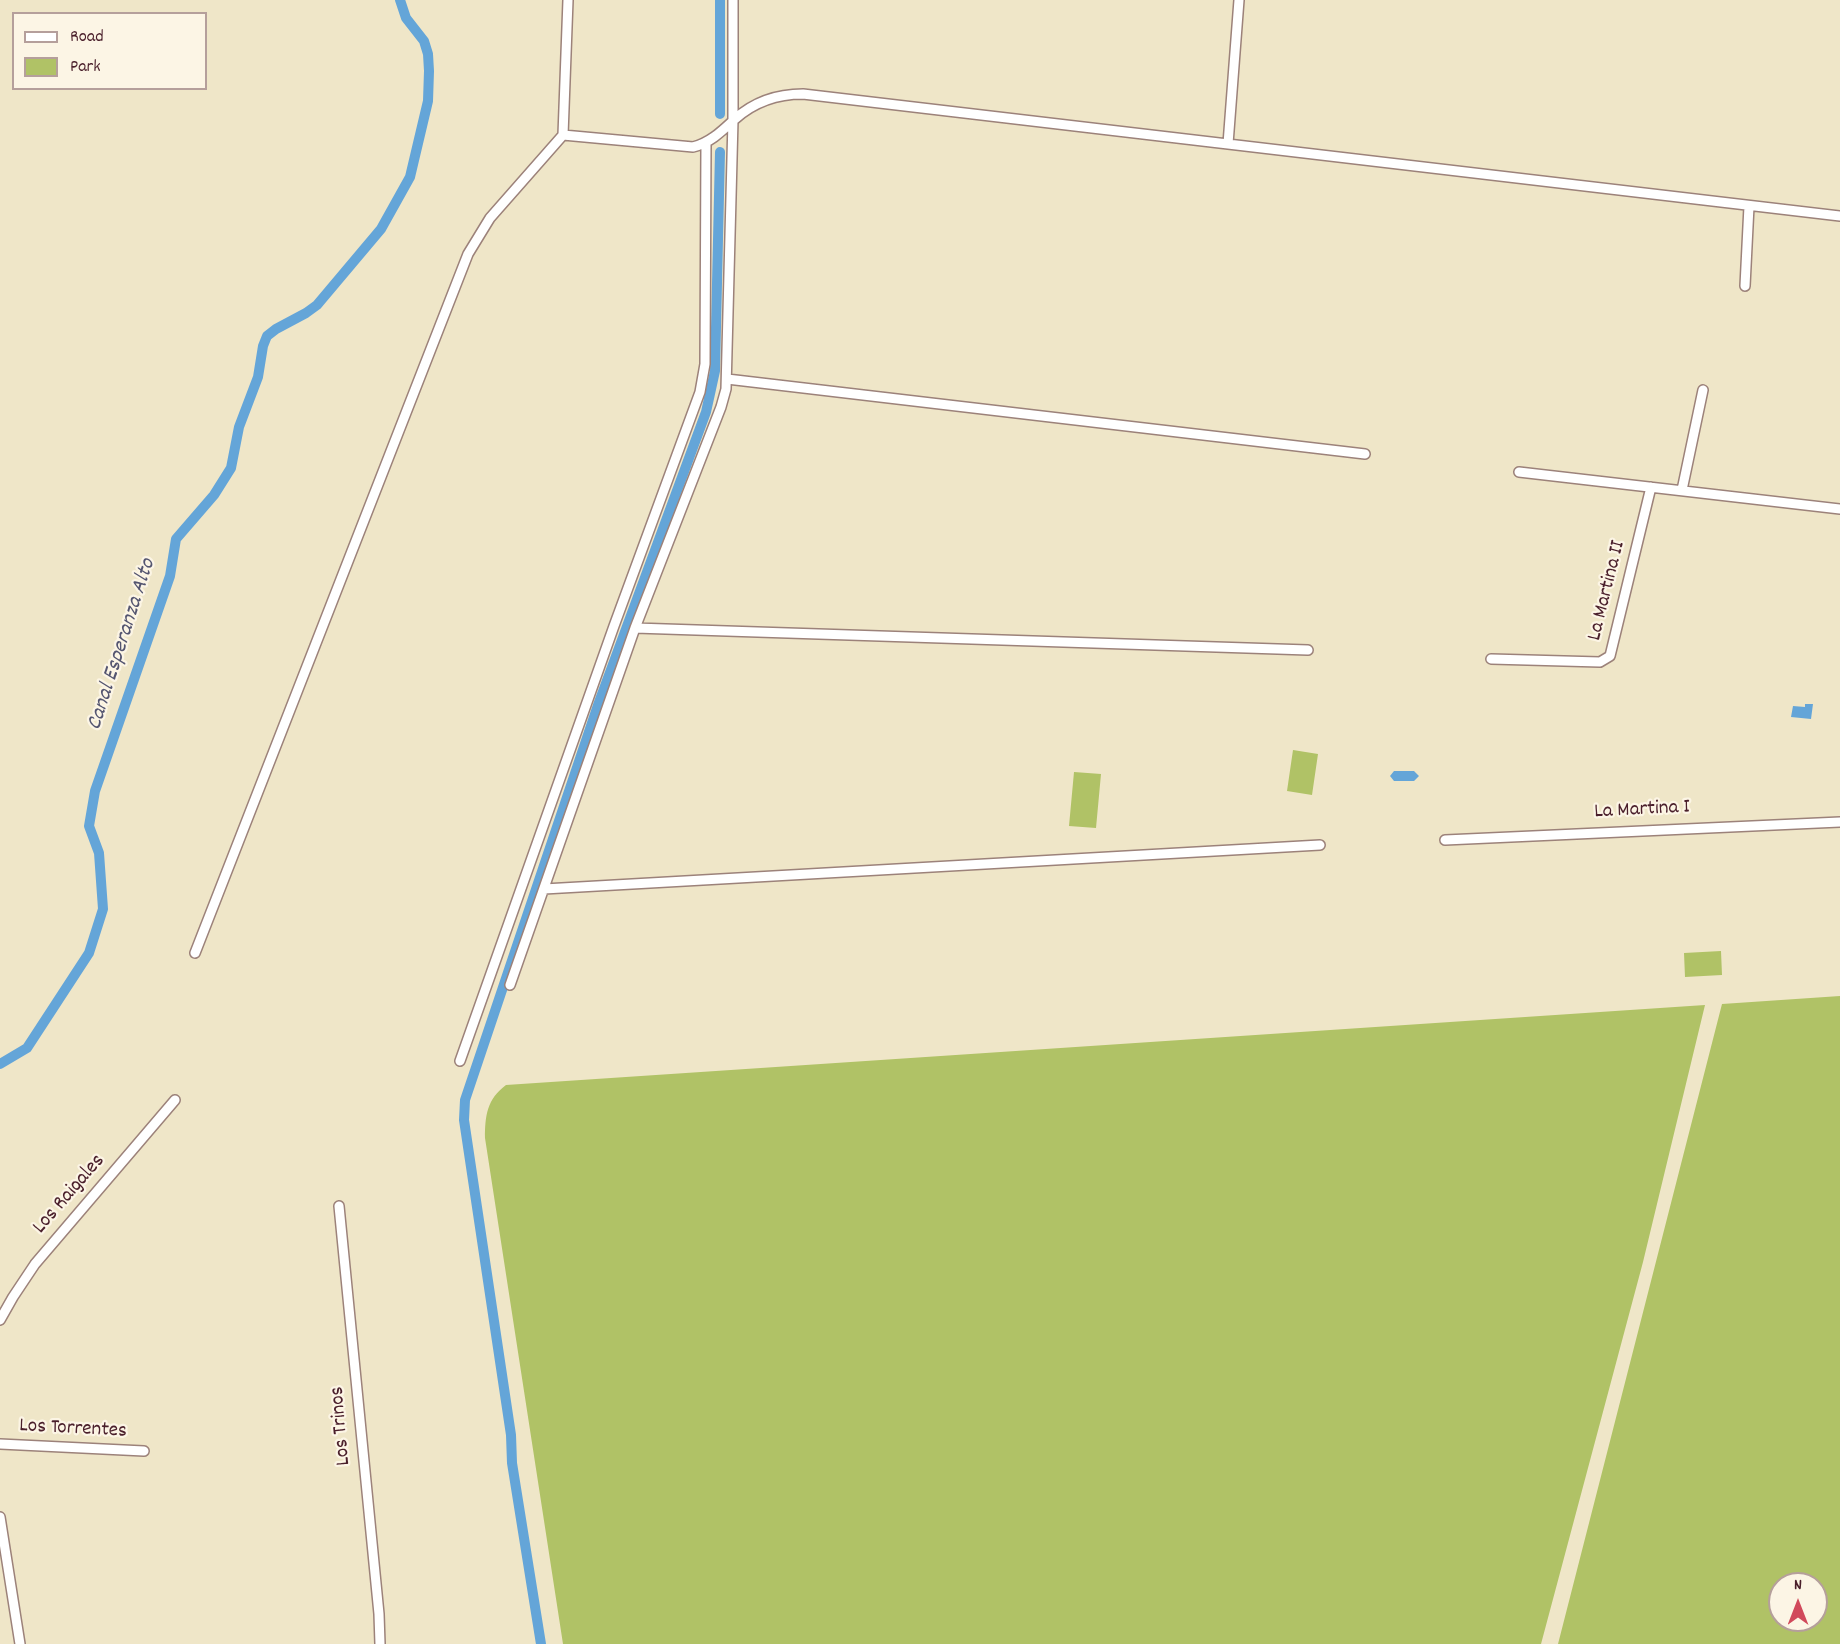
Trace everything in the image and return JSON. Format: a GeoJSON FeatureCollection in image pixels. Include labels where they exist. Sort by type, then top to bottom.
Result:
{"type":"FeatureCollection","features":[{"type":"Feature","properties":{"kind":"street"},"geometry":{"type":"LineString","coordinates":[[195,953],[468,254],[490,219],[563,135],[568,0]]}},
{"type":"Feature","properties":{"kind":"street"},"geometry":{"type":"LineString","coordinates":[[510,985],[634,628],[721,406],[728,379],[733,0]]}},
{"type":"Feature","properties":{"kind":"street"},"geometry":{"type":"LineString","coordinates":[[1228,144],[1239,0]]}},
{"type":"Feature","properties":{"kind":"street"},"geometry":{"type":"LineString","coordinates":[[563,135],[687,147],[706,143],[733,120],[766,100],[782,95],[803,94],[1840,216]]}},
{"type":"Feature","properties":{"kind":"street"},"geometry":{"type":"LineString","coordinates":[[460,1061],[614,626],[700,392],[705,364],[706,143]]}},
{"type":"Feature","properties":{"kind":"street"},"geometry":{"type":"LineString","coordinates":[[1745,286],[1749,206]]}},
{"type":"Feature","properties":{"kind":"street"},"geometry":{"type":"LineString","coordinates":[[728,379],[1365,454]]}},
{"type":"Feature","properties":{"kind":"street"},"geometry":{"type":"LineString","coordinates":[[1682,490],[1703,390]]}},
{"type":"Feature","properties":{"kind":"street"},"geometry":{"type":"LineString","coordinates":[[1519,472],[1840,509]]}},
{"type":"Feature","properties":{"kind":"street","name":"La Martina II"},"geometry":{"type":"LineString","coordinates":[[1491,659],[1600,662],[1610,656],[1651,487]]}},
{"type":"Feature","properties":{"kind":"street"},"geometry":{"type":"LineString","coordinates":[[634,628],[1308,650]]}},
{"type":"Feature","properties":{"kind":"street","name":"La Martina I"},"geometry":{"type":"LineString","coordinates":[[1445,840],[1840,822]]}},
{"type":"Feature","properties":{"kind":"street"},"geometry":{"type":"LineString","coordinates":[[544,890],[1320,845]]}},
{"type":"Feature","properties":{"kind":"street","name":"Los Raigales"},"geometry":{"type":"LineString","coordinates":[[0,1320],[12,1297],[35,1264],[175,1101]]}},
{"type":"Feature","properties":{"kind":"street","name":"Los Trinos"},"geometry":{"type":"LineString","coordinates":[[339,1206],[379,1614],[380,1644]]}},
{"type":"Feature","properties":{"kind":"street","name":"Los Torrentes"},"geometry":{"type":"LineString","coordinates":[[0,1444],[144,1451]]}},
{"type":"Feature","properties":{"kind":"street"},"geometry":{"type":"LineString","coordinates":[[0,1517],[20,1644]]}},
{"type":"Feature","properties":{"kind":"green space"},"geometry":{"type":"Polygon","coordinates":[[[1293,750],[1318,754],[1312,795],[1287,791],[1293,750]]]}},
{"type":"Feature","properties":{"kind":"green space"},"geometry":{"type":"Polygon","coordinates":[[[1074,772],[1101,774],[1096,828],[1069,826],[1074,772]]]}},
{"type":"Feature","properties":{"kind":"green space"},"geometry":{"type":"Polygon","coordinates":[[[1721,951],[1722,975],[1685,977],[1684,953],[1721,951]]]}},
{"type":"Feature","properties":{"kind":"green space"},"geometry":{"type":"Polygon","coordinates":[[[1840,996],[1840,1644],[1558,1644],[1722,1004],[1840,996]]]}},
{"type":"Feature","properties":{"kind":"green space"},"geometry":{"type":"Polygon","coordinates":[[[1705,1005],[1643,1262],[1541,1644],[563,1644],[485,1138],[488,1108],[495,1096],[506,1085],[1705,1005]]]}},
{"type":"Feature","properties":{"kind":"water"},"geometry":{"type":"Polygon","coordinates":[[[1805,704],[1813,704],[1811,719],[1791,717],[1793,706],[1805,707],[1805,704]]]}},
{"type":"Feature","properties":{"kind":"water"},"geometry":{"type":"Polygon","coordinates":[[[1394,771],[1414,771],[1419,776],[1414,781],[1394,781],[1390,776],[1394,771]]]}},
{"type":"Feature","properties":{"kind":"waterway","name":"Canal Esperanza Alto"},"geometry":{"type":"LineString","coordinates":[[0,1064],[27,1048],[89,953],[103,909],[99,853],[89,826],[95,791],[170,576],[176,539],[214,495],[231,468],[239,427],[258,377],[267,336],[317,305],[381,229],[410,177],[428,101],[429,71],[428,54],[424,41],[406,18],[400,0]]}},
{"type":"Feature","properties":{"kind":"waterway"},"geometry":{"type":"LineString","coordinates":[[720,0],[720,114]]}},
{"type":"Feature","properties":{"kind":"waterway"},"geometry":{"type":"LineString","coordinates":[[541,1644],[512,1463],[511,1435],[464,1120],[465,1100],[598,705],[706,412],[715,371],[720,152]]}}]}
